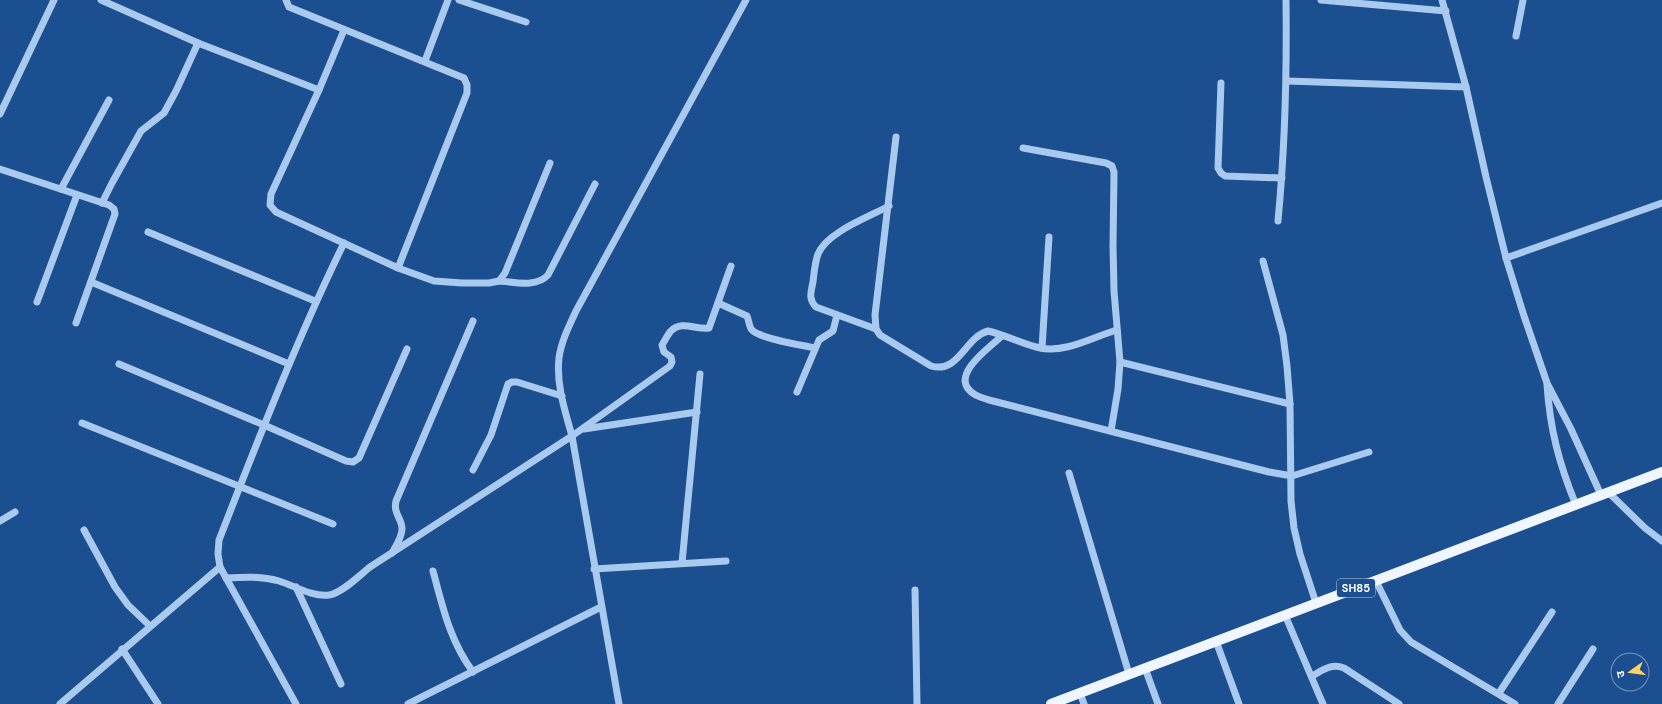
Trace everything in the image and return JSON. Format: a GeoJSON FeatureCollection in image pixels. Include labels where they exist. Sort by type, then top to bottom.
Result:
{"type":"FeatureCollection","features":[{"type":"Feature","properties":{"kind":"main road","name":"SH85"},"geometry":{"type":"LineString","coordinates":[[1051,704],[1662,472]]}},
{"type":"Feature","properties":{"kind":"street"},"geometry":{"type":"LineString","coordinates":[[0,114],[54,0]]}},
{"type":"Feature","properties":{"kind":"street"},"geometry":{"type":"LineString","coordinates":[[101,0],[198,43],[319,90]]}},
{"type":"Feature","properties":{"kind":"street"},"geometry":{"type":"LineString","coordinates":[[286,0],[289,7],[464,78],[467,85],[467,93],[398,268]]}},
{"type":"Feature","properties":{"kind":"street"},"geometry":{"type":"LineString","coordinates":[[425,61],[448,0]]}},
{"type":"Feature","properties":{"kind":"street"},"geometry":{"type":"LineString","coordinates":[[459,0],[526,22]]}},
{"type":"Feature","properties":{"kind":"street"},"geometry":{"type":"LineString","coordinates":[[619,704],[594,569],[572,436],[558,376],[559,357],[566,334],[576,312],[746,0]]}},
{"type":"Feature","properties":{"kind":"street"},"geometry":{"type":"LineString","coordinates":[[1278,221],[1282,178],[1287,81],[1286,0]]}},
{"type":"Feature","properties":{"kind":"street"},"geometry":{"type":"LineString","coordinates":[[1321,0],[1446,11]]}},
{"type":"Feature","properties":{"kind":"street"},"geometry":{"type":"LineString","coordinates":[[1442,0],[1466,87],[1506,258],[1547,383],[1572,429],[1604,494],[1662,541]]}},
{"type":"Feature","properties":{"kind":"street"},"geometry":{"type":"LineString","coordinates":[[1516,36],[1523,0]]}},
{"type":"Feature","properties":{"kind":"street"},"geometry":{"type":"LineString","coordinates":[[344,30],[319,90],[271,194],[270,204],[276,212],[398,268],[434,281],[476,283],[499,281],[533,283],[542,281],[548,275],[595,184]]}},
{"type":"Feature","properties":{"kind":"street"},"geometry":{"type":"LineString","coordinates":[[102,203],[142,131],[146,126],[159,117],[167,108],[198,43]]}},
{"type":"Feature","properties":{"kind":"street"},"geometry":{"type":"LineString","coordinates":[[1287,81],[1466,87]]}},
{"type":"Feature","properties":{"kind":"street"},"geometry":{"type":"LineString","coordinates":[[1221,84],[1218,168],[1221,173],[1225,176],[1282,178]]}},
{"type":"Feature","properties":{"kind":"street"},"geometry":{"type":"LineString","coordinates":[[61,189],[109,100]]}},
{"type":"Feature","properties":{"kind":"street"},"geometry":{"type":"LineString","coordinates":[[896,137],[875,315],[876,329],[880,336],[931,366],[938,368],[951,364],[982,333],[988,331],[1022,344],[1042,348],[1058,349],[1077,345],[1090,338],[1117,330]]}},
{"type":"Feature","properties":{"kind":"street"},"geometry":{"type":"LineString","coordinates":[[1023,148],[1106,163],[1112,166],[1114,172],[1114,291],[1120,362],[1118,389],[1111,431]]}},
{"type":"Feature","properties":{"kind":"street"},"geometry":{"type":"LineString","coordinates":[[499,281],[505,273],[550,163]]}},
{"type":"Feature","properties":{"kind":"street"},"geometry":{"type":"LineString","coordinates":[[0,169],[110,205],[114,209],[115,214],[76,323]]}},
{"type":"Feature","properties":{"kind":"street"},"geometry":{"type":"LineString","coordinates":[[37,302],[77,195]]}},
{"type":"Feature","properties":{"kind":"street"},"geometry":{"type":"LineString","coordinates":[[1506,258],[1662,203]]}},
{"type":"Feature","properties":{"kind":"street"},"geometry":{"type":"LineString","coordinates":[[876,329],[816,308],[811,303],[810,296],[818,254],[824,244],[837,233],[889,206]]}},
{"type":"Feature","properties":{"kind":"street"},"geometry":{"type":"LineString","coordinates":[[148,232],[316,301]]}},
{"type":"Feature","properties":{"kind":"street"},"geometry":{"type":"LineString","coordinates":[[1042,348],[1049,237]]}},
{"type":"Feature","properties":{"kind":"street"},"geometry":{"type":"LineString","coordinates":[[296,704],[220,567],[218,554],[219,540],[289,364],[316,301],[344,243]]}},
{"type":"Feature","properties":{"kind":"street"},"geometry":{"type":"LineString","coordinates":[[1263,261],[1283,335],[1290,404],[1292,476],[1291,501],[1294,528],[1300,554],[1316,603]]}},
{"type":"Feature","properties":{"kind":"street"},"geometry":{"type":"LineString","coordinates":[[226,578],[254,576],[278,581],[314,594],[330,595],[342,589],[370,567],[572,436],[670,366],[672,362],[671,357],[664,352],[662,345],[671,330],[678,326],[686,325],[701,329],[709,328],[731,266]]}},
{"type":"Feature","properties":{"kind":"street"},"geometry":{"type":"LineString","coordinates":[[91,282],[289,364]]}},
{"type":"Feature","properties":{"kind":"street"},"geometry":{"type":"LineString","coordinates":[[718,303],[747,316],[752,330],[756,333],[772,339],[815,348]]}},
{"type":"Feature","properties":{"kind":"street"},"geometry":{"type":"LineString","coordinates":[[797,392],[819,340],[833,331],[837,315]]}},
{"type":"Feature","properties":{"kind":"street"},"geometry":{"type":"LineString","coordinates":[[392,553],[402,533],[402,527],[394,508],[396,501],[473,321]]}},
{"type":"Feature","properties":{"kind":"street"},"geometry":{"type":"LineString","coordinates":[[1002,336],[969,367],[964,377],[967,388],[974,394],[989,400],[1269,472],[1292,476],[1369,452]]}},
{"type":"Feature","properties":{"kind":"street"},"geometry":{"type":"LineString","coordinates":[[119,364],[346,461],[353,462],[359,458],[407,349]]}},
{"type":"Feature","properties":{"kind":"street"},"geometry":{"type":"LineString","coordinates":[[1120,362],[1290,404]]}},
{"type":"Feature","properties":{"kind":"street"},"geometry":{"type":"LineString","coordinates":[[682,563],[700,374]]}},
{"type":"Feature","properties":{"kind":"street"},"geometry":{"type":"LineString","coordinates":[[474,470],[491,435],[508,384],[517,382],[562,396]]}},
{"type":"Feature","properties":{"kind":"street"},"geometry":{"type":"LineString","coordinates":[[1547,383],[1549,414],[1555,445],[1564,475],[1576,504]]}},
{"type":"Feature","properties":{"kind":"street"},"geometry":{"type":"LineString","coordinates":[[582,429],[697,412]]}},
{"type":"Feature","properties":{"kind":"street"},"geometry":{"type":"LineString","coordinates":[[82,423],[333,524]]}},
{"type":"Feature","properties":{"kind":"street"},"geometry":{"type":"LineString","coordinates":[[1069,473],[1129,674]]}},
{"type":"Feature","properties":{"kind":"street"},"geometry":{"type":"LineString","coordinates":[[0,521],[15,512]]}},
{"type":"Feature","properties":{"kind":"street"},"geometry":{"type":"LineString","coordinates":[[84,530],[115,587],[128,605],[150,626]]}},
{"type":"Feature","properties":{"kind":"street"},"geometry":{"type":"LineString","coordinates":[[594,569],[726,560]]}},
{"type":"Feature","properties":{"kind":"street"},"geometry":{"type":"LineString","coordinates":[[60,704],[220,567]]}},
{"type":"Feature","properties":{"kind":"street"},"geometry":{"type":"LineString","coordinates":[[433,571],[449,630],[457,649],[473,672]]}},
{"type":"Feature","properties":{"kind":"street"},"geometry":{"type":"LineString","coordinates":[[1376,581],[1400,630],[1411,642],[1515,704]]}},
{"type":"Feature","properties":{"kind":"street"},"geometry":{"type":"LineString","coordinates":[[296,587],[341,684]]}},
{"type":"Feature","properties":{"kind":"street"},"geometry":{"type":"LineString","coordinates":[[915,590],[917,704]]}},
{"type":"Feature","properties":{"kind":"street"},"geometry":{"type":"LineString","coordinates":[[408,704],[602,607]]}},
{"type":"Feature","properties":{"kind":"street"},"geometry":{"type":"LineString","coordinates":[[1500,694],[1552,612]]}},
{"type":"Feature","properties":{"kind":"street"},"geometry":{"type":"LineString","coordinates":[[1285,615],[1323,704]]}},
{"type":"Feature","properties":{"kind":"street"},"geometry":{"type":"LineString","coordinates":[[1216,641],[1239,704]]}},
{"type":"Feature","properties":{"kind":"street"},"geometry":{"type":"LineString","coordinates":[[1558,704],[1593,649]]}},
{"type":"Feature","properties":{"kind":"street"},"geometry":{"type":"LineString","coordinates":[[122,650],[158,704]]}},
{"type":"Feature","properties":{"kind":"street"},"geometry":{"type":"LineString","coordinates":[[1312,676],[1329,666],[1336,665],[1344,668],[1399,704]]}},
{"type":"Feature","properties":{"kind":"street"},"geometry":{"type":"LineString","coordinates":[[1145,668],[1158,704]]}},
{"type":"Feature","properties":{"kind":"street"},"geometry":{"type":"LineString","coordinates":[[1080,693],[1084,704]]}}]}
